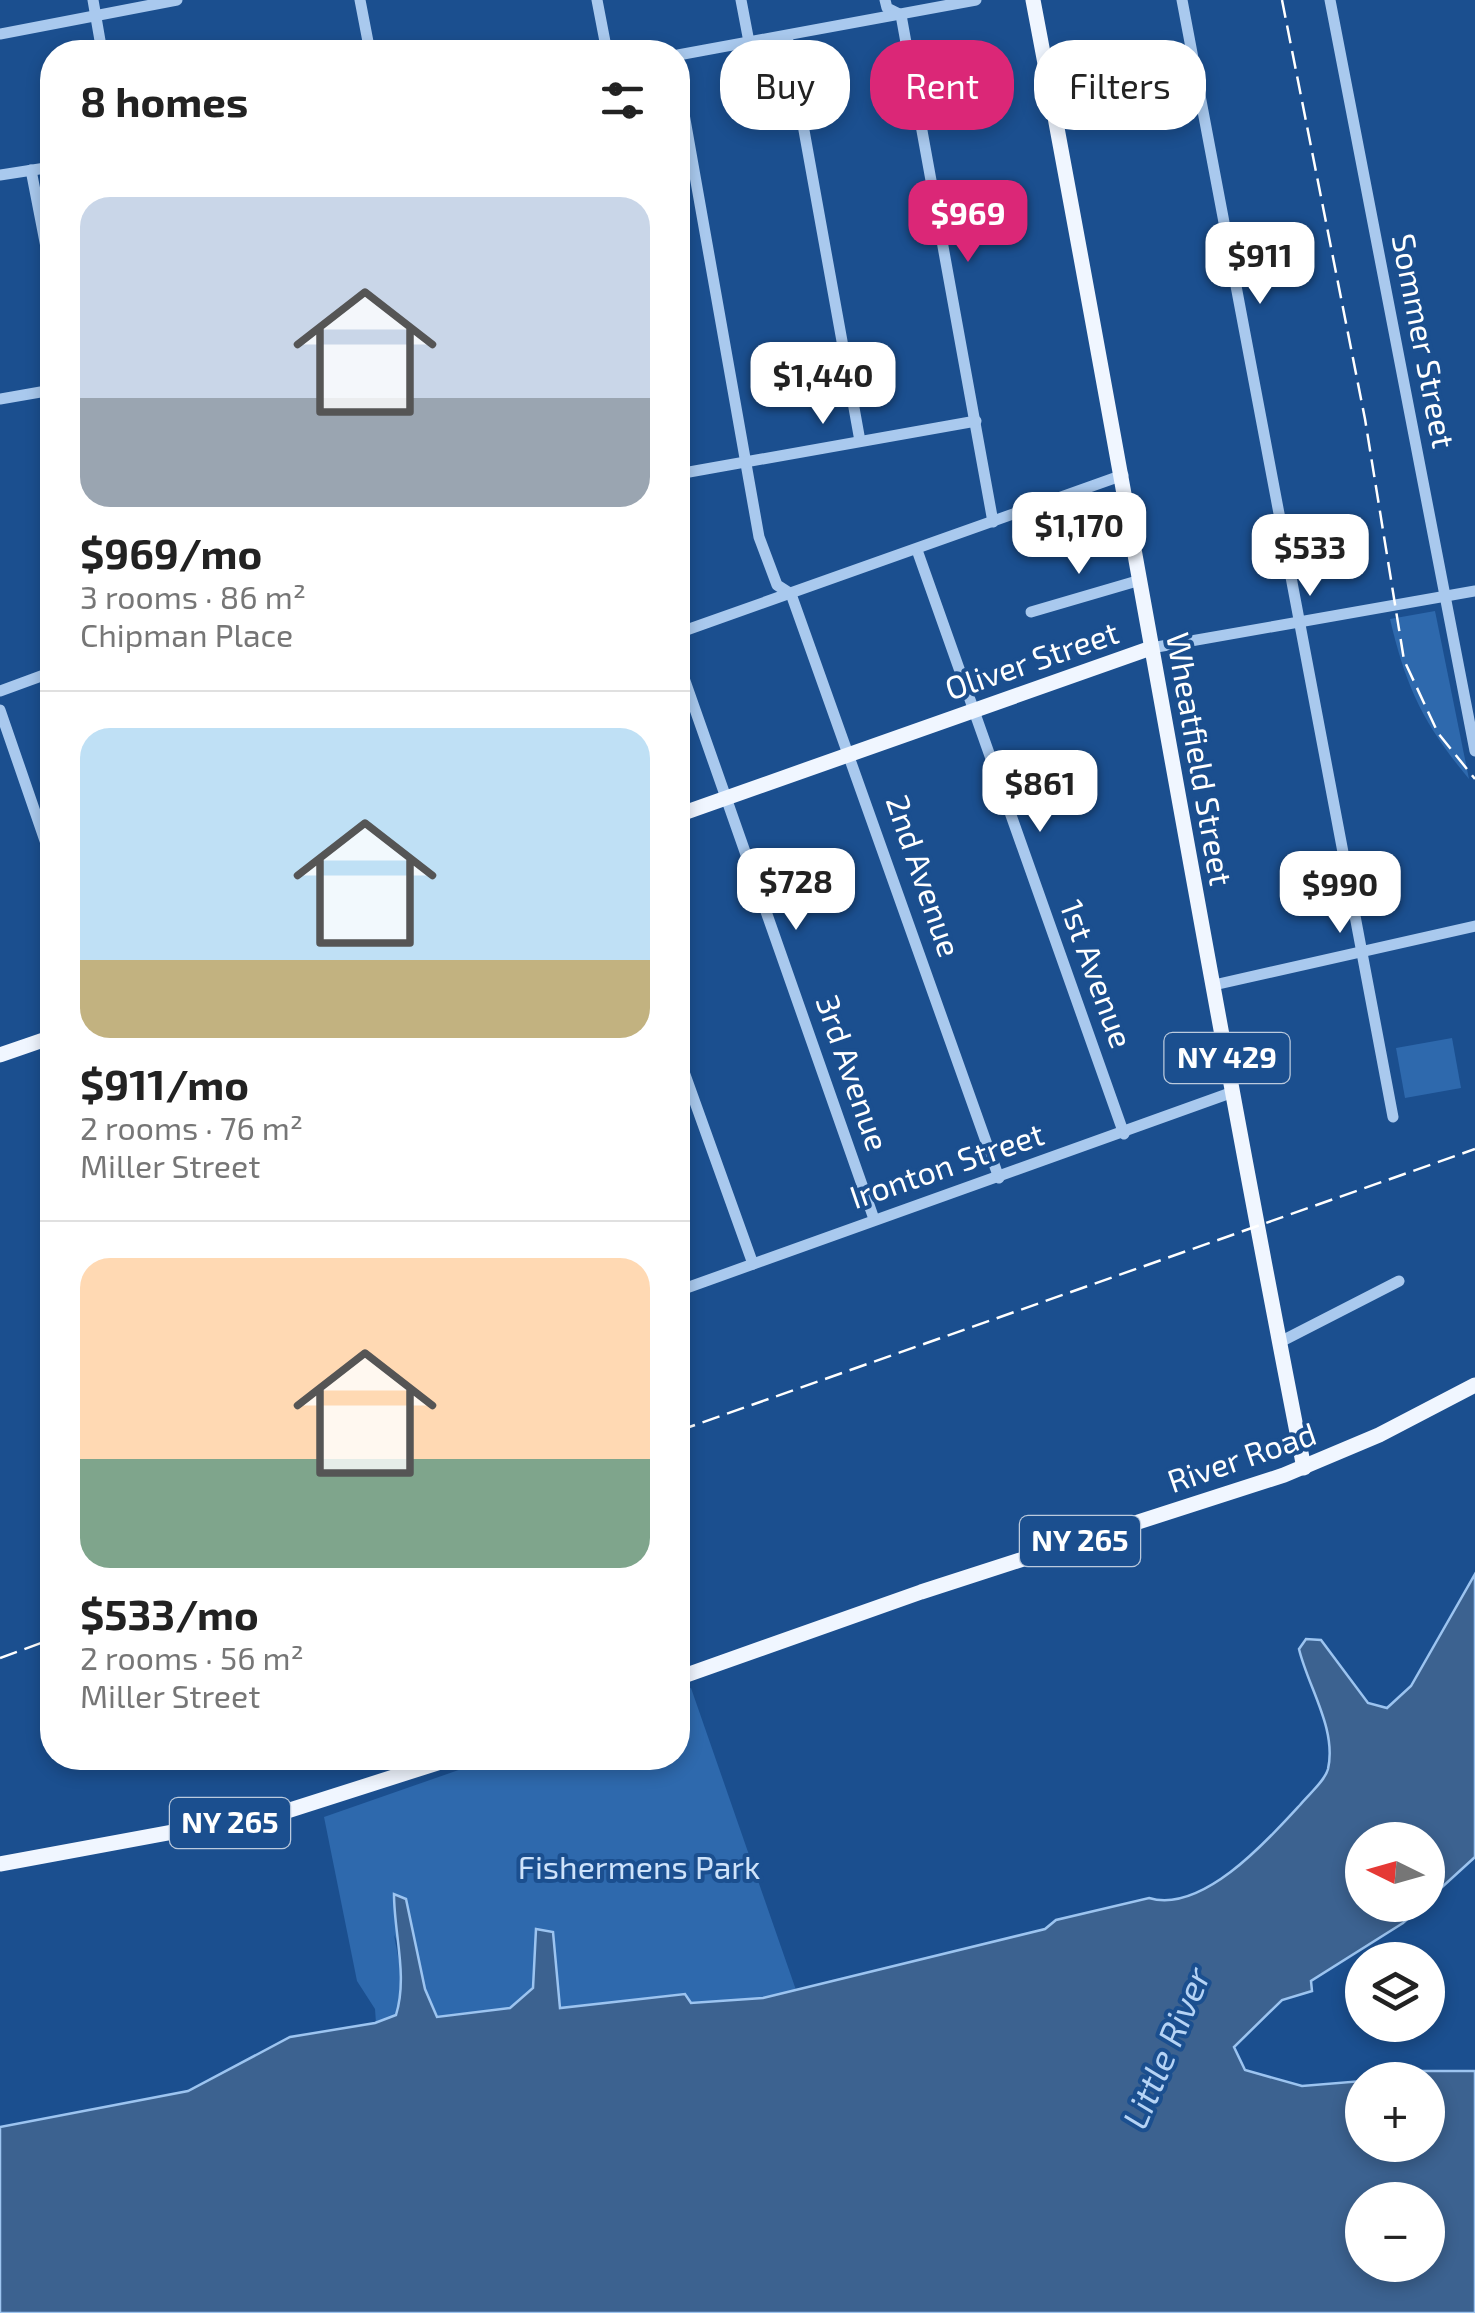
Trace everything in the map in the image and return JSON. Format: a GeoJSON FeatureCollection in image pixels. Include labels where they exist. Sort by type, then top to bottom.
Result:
{"type":"FeatureCollection","features":[{"type":"Feature","properties":{"kind":"main road","name":"Wheatfield Street"},"geometry":{"type":"LineString","coordinates":[[1033,0],[1124,475],[1137,581],[1304,1468]]}},
{"type":"Feature","properties":{"kind":"main road","name":"Oliver Street"},"geometry":{"type":"LineString","coordinates":[[690,811],[1151,648]]}},
{"type":"Feature","properties":{"kind":"main road"},"geometry":{"type":"LineString","coordinates":[[0,1055],[40,1040]]}},
{"type":"Feature","properties":{"kind":"main road","name":"River Road"},"geometry":{"type":"LineString","coordinates":[[690,1674],[922,1592],[1304,1468],[1380,1435],[1475,1384]]}},
{"type":"Feature","properties":{"kind":"main road","name":"NY 265"},"geometry":{"type":"LineString","coordinates":[[0,1864],[287,1811],[416,1770]]}},
{"type":"Feature","properties":{"kind":"street"},"geometry":{"type":"LineString","coordinates":[[92,0],[100,40]]}},
{"type":"Feature","properties":{"kind":"street"},"geometry":{"type":"LineString","coordinates":[[0,34],[177,0]]}},
{"type":"Feature","properties":{"kind":"street"},"geometry":{"type":"LineString","coordinates":[[360,0],[368,40]]}},
{"type":"Feature","properties":{"kind":"street"},"geometry":{"type":"LineString","coordinates":[[597,0],[605,40]]}},
{"type":"Feature","properties":{"kind":"street"},"geometry":{"type":"LineString","coordinates":[[741,0],[749,40]]}},
{"type":"Feature","properties":{"kind":"street"},"geometry":{"type":"LineString","coordinates":[[885,0],[886,8],[901,15]]}},
{"type":"Feature","properties":{"kind":"street"},"geometry":{"type":"LineString","coordinates":[[762,40],[976,0]]}},
{"type":"Feature","properties":{"kind":"street"},"geometry":{"type":"LineString","coordinates":[[1182,0],[1393,1117]]}},
{"type":"Feature","properties":{"kind":"street","name":"Sommer Street"},"geometry":{"type":"LineString","coordinates":[[1330,0],[1475,751]]}},
{"type":"Feature","properties":{"kind":"street"},"geometry":{"type":"LineString","coordinates":[[901,15],[993,522]]}},
{"type":"Feature","properties":{"kind":"street"},"geometry":{"type":"LineString","coordinates":[[787,36],[860,441]]}},
{"type":"Feature","properties":{"kind":"street"},"geometry":{"type":"LineString","coordinates":[[690,54],[720,48]]}},
{"type":"Feature","properties":{"kind":"street","name":"2nd Avenue"},"geometry":{"type":"LineString","coordinates":[[690,148],[759,537],[776,585],[791,594],[999,1178]]}},
{"type":"Feature","properties":{"kind":"street"},"geometry":{"type":"LineString","coordinates":[[0,175],[40,168]]}},
{"type":"Feature","properties":{"kind":"street"},"geometry":{"type":"LineString","coordinates":[[31,170],[40,216]]}},
{"type":"Feature","properties":{"kind":"street"},"geometry":{"type":"LineString","coordinates":[[0,398],[40,392]]}},
{"type":"Feature","properties":{"kind":"street"},"geometry":{"type":"LineString","coordinates":[[690,472],[976,421]]}},
{"type":"Feature","properties":{"kind":"street"},"geometry":{"type":"LineString","coordinates":[[690,630],[1124,475]]}},
{"type":"Feature","properties":{"kind":"street","name":"1st Avenue"},"geometry":{"type":"LineString","coordinates":[[917,550],[1124,1134]]}},
{"type":"Feature","properties":{"kind":"street"},"geometry":{"type":"LineString","coordinates":[[1032,612],[1137,581]]}},
{"type":"Feature","properties":{"kind":"street","name":"Oliver Street"},"geometry":{"type":"LineString","coordinates":[[1151,648],[1475,592]]}},
{"type":"Feature","properties":{"kind":"street"},"geometry":{"type":"LineString","coordinates":[[0,691],[40,676]]}},
{"type":"Feature","properties":{"kind":"street","name":"3rd Avenue"},"geometry":{"type":"LineString","coordinates":[[690,695],[874,1220]]}},
{"type":"Feature","properties":{"kind":"street"},"geometry":{"type":"LineString","coordinates":[[0,710],[40,826]]}},
{"type":"Feature","properties":{"kind":"street"},"geometry":{"type":"LineString","coordinates":[[1214,986],[1475,926]]}},
{"type":"Feature","properties":{"kind":"street"},"geometry":{"type":"LineString","coordinates":[[690,1089],[752,1264]]}},
{"type":"Feature","properties":{"kind":"street","name":"Ironton Street"},"geometry":{"type":"LineString","coordinates":[[690,1286],[1234,1092]]}},
{"type":"Feature","properties":{"kind":"street"},"geometry":{"type":"LineString","coordinates":[[1280,1342],[1398,1281]]}},
{"type":"Feature","properties":{"kind":"green space"},"geometry":{"type":"Polygon","coordinates":[[[1435,611],[1469,779],[1419,705],[1390,619],[1435,611]]]}},
{"type":"Feature","properties":{"kind":"green space"},"geometry":{"type":"Polygon","coordinates":[[[1452,1038],[1461,1088],[1405,1098],[1396,1048],[1452,1038]]]}},
{"type":"Feature","properties":{"kind":"green space","name":"Fishermens Park"},"geometry":{"type":"Polygon","coordinates":[[[690,1688],[796,1990],[762,1998],[690,2003],[685,1994],[560,2008],[553,1932],[536,1930],[534,1988],[510,2008],[436,2017],[394,1935],[404,1988],[396,2015],[376,2023],[375,2009],[357,1981],[324,1817],[459,1770],[690,1770],[690,1688]]]}},
{"type":"Feature","properties":{"kind":"water","name":"Little River"},"geometry":{"type":"Polygon","coordinates":[[[1475,1574],[1475,1857],[1445,1884],[1445,1822],[1345,1822],[1345,1922],[1404,1922],[1373,1942],[1345,1942],[1345,1960],[1311,1981],[1312,1991],[1282,2000],[1234,2047],[1245,2070],[1302,2086],[1345,2082],[1345,2162],[1445,2162],[1445,2071],[1475,2071],[1475,2313],[0,2313],[0,2127],[188,2091],[290,2037],[375,2023],[396,2015],[401,1970],[394,1894],[406,1899],[425,1989],[437,2017],[510,2008],[533,1988],[536,1929],[553,1932],[560,2008],[685,1994],[691,2003],[763,1998],[1045,1929],[1056,1920],[1149,1898],[1169,1900],[1190,1895],[1212,1885],[1252,1854],[1286,1820],[1328,1769],[1329,1739],[1299,1649],[1306,1639],[1321,1640],[1368,1703],[1387,1708],[1411,1686],[1475,1574]]]}},
{"type":"Feature","properties":{"kind":"railway"},"geometry":{"type":"LineString","coordinates":[[1282,0],[1365,419],[1404,660],[1438,733],[1475,779]]}},
{"type":"Feature","properties":{"kind":"railway"},"geometry":{"type":"LineString","coordinates":[[690,1427],[1475,1149]]}},
{"type":"Feature","properties":{"kind":"railway"},"geometry":{"type":"LineString","coordinates":[[0,1658],[40,1643]]}}]}
